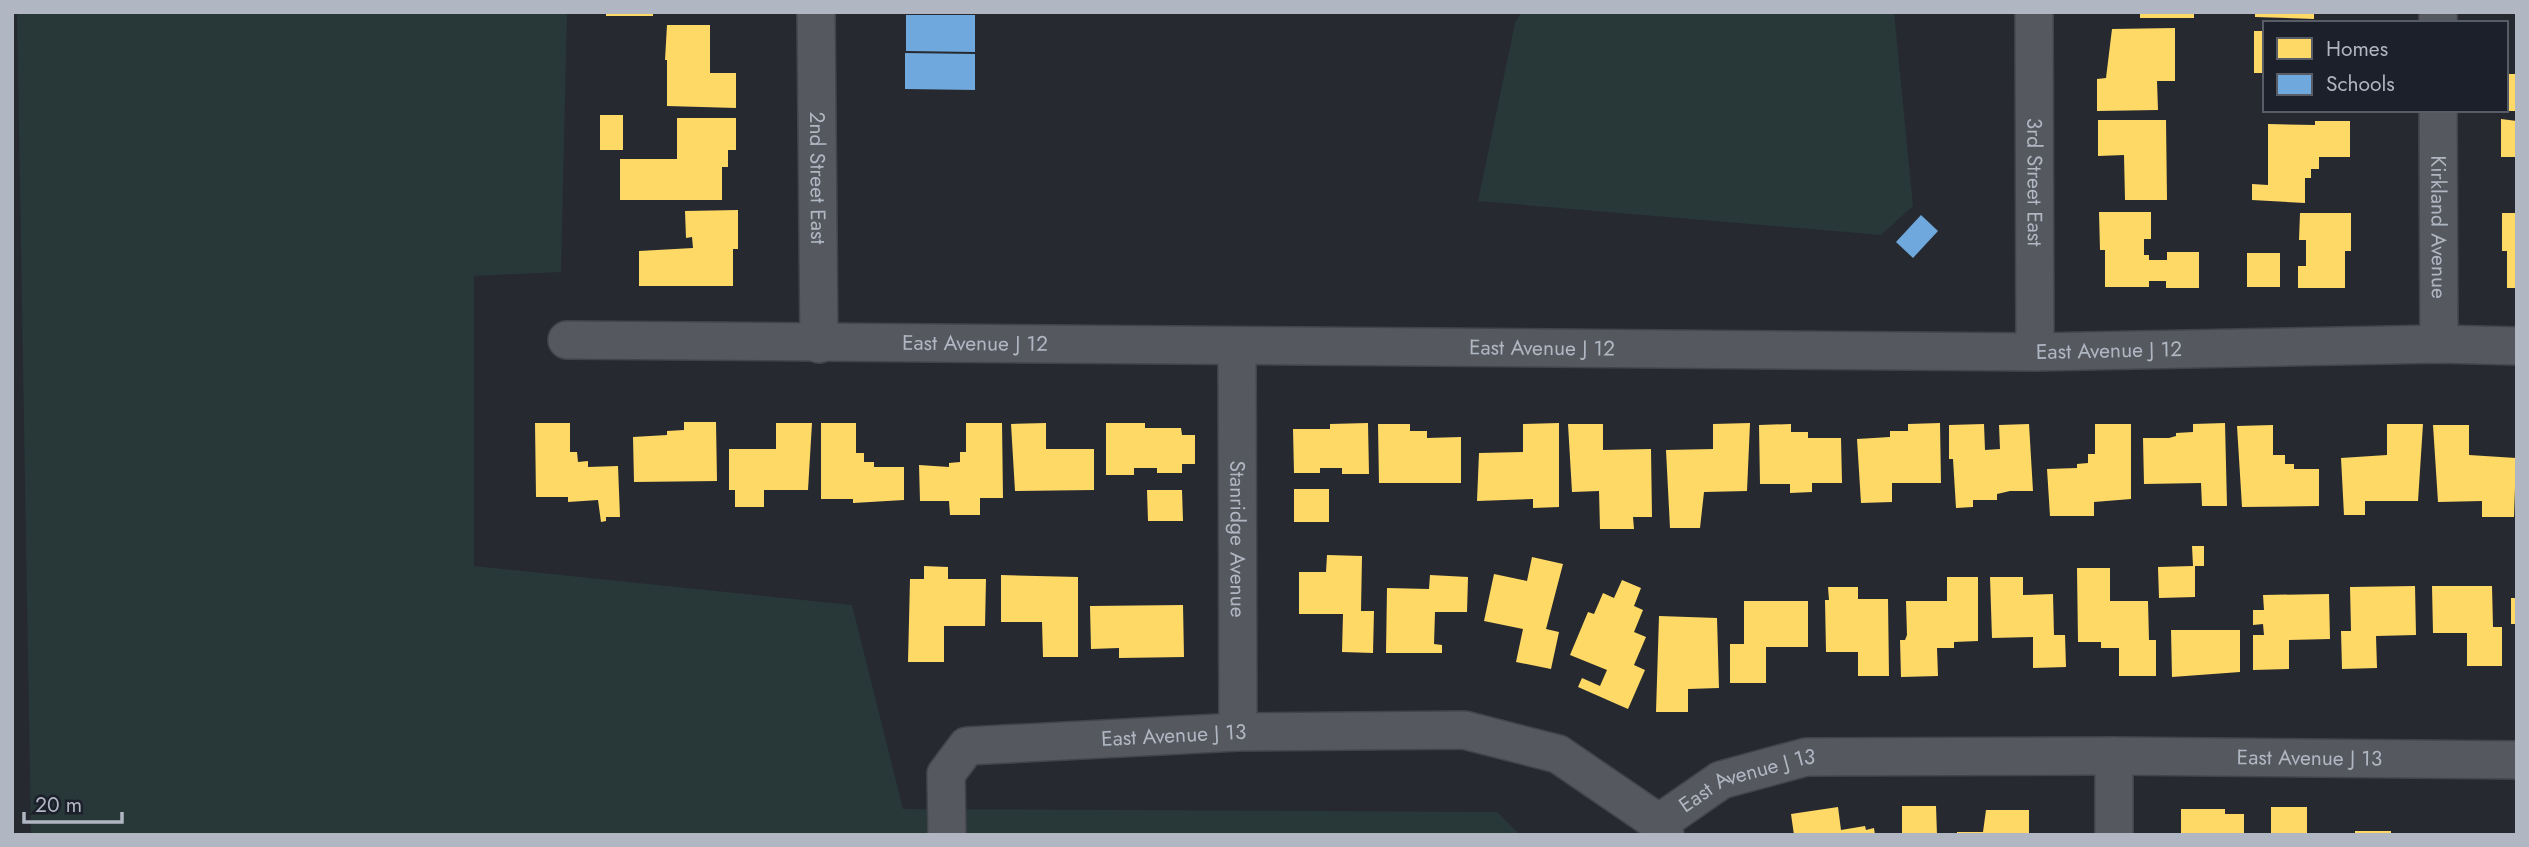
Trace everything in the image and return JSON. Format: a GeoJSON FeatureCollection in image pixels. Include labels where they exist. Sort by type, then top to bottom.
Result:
{"type":"FeatureCollection","features":[{"type":"Feature","properties":{"kind":"street","name":"2nd Street East"},"geometry":{"type":"LineString","coordinates":[[816,12],[819,344]]}},
{"type":"Feature","properties":{"kind":"street","name":"3rd Street East"},"geometry":{"type":"LineString","coordinates":[[2034,12],[2035,352]]}},
{"type":"Feature","properties":{"kind":"street","name":"Kirkland Avenue"},"geometry":{"type":"LineString","coordinates":[[2438,112],[2440,344]]}},
{"type":"Feature","properties":{"kind":"street","name":"East Avenue J 12"},"geometry":{"type":"LineString","coordinates":[[567,340],[2035,352],[2440,344],[2517,346]]}},
{"type":"Feature","properties":{"kind":"street","name":"Stanridge Avenue"},"geometry":{"type":"LineString","coordinates":[[1237,347],[1238,732]]}},
{"type":"Feature","properties":{"kind":"street","name":"East Avenue J 13"},"geometry":{"type":"LineString","coordinates":[[947,835],[946,774],[967,746],[1238,732],[1464,730],[1558,754],[1662,829],[1721,780],[1806,757],[2114,756],[2517,760]]}},
{"type":"Feature","properties":{"kind":"street"},"geometry":{"type":"LineString","coordinates":[[2114,756],[2114,835]]}},
{"type":"Feature","properties":{"kind":"shaded area"},"geometry":{"type":"Polygon","coordinates":[[[17,12],[567,12],[561,272],[474,276],[474,566],[852,605],[903,809],[1497,812],[1520,835],[31,835],[17,12]]]}},
{"type":"Feature","properties":{"kind":"shaded area"},"geometry":{"type":"Polygon","coordinates":[[[1522,12],[1894,12],[1913,206],[1881,235],[1478,201],[1515,23],[1522,12]]]}},
{"type":"Feature","properties":{"kind":"building: Homes"},"geometry":{"type":"Polygon","coordinates":[[[606,12],[653,12],[653,16],[606,16],[606,12]]]}},
{"type":"Feature","properties":{"kind":"building: Homes"},"geometry":{"type":"Polygon","coordinates":[[[2140,12],[2194,12],[2194,18],[2140,18],[2140,12]]]}},
{"type":"Feature","properties":{"kind":"building: Homes"},"geometry":{"type":"Polygon","coordinates":[[[2255,12],[2314,12],[2314,19],[2255,17],[2255,12]]]}},
{"type":"Feature","properties":{"kind":"building: Homes"},"geometry":{"type":"Polygon","coordinates":[[[667,25],[710,25],[710,73],[736,73],[736,108],[667,106],[667,25]]]}},
{"type":"Feature","properties":{"kind":"building: Homes"},"geometry":{"type":"Polygon","coordinates":[[[2175,28],[2175,81],[2157,81],[2158,110],[2097,111],[2097,79],[2106,78],[2112,29],[2175,28]]]}},
{"type":"Feature","properties":{"kind":"building: Homes"},"geometry":{"type":"Polygon","coordinates":[[[2254,31],[2263,31],[2263,73],[2254,73],[2254,31]]]}},
{"type":"Feature","properties":{"kind":"building: Homes"},"geometry":{"type":"Polygon","coordinates":[[[2508,74],[2517,74],[2517,111],[2508,111],[2508,74]]]}},
{"type":"Feature","properties":{"kind":"building: Homes"},"geometry":{"type":"Polygon","coordinates":[[[600,115],[623,115],[623,150],[600,150],[600,115]]]}},
{"type":"Feature","properties":{"kind":"building: Homes"},"geometry":{"type":"Polygon","coordinates":[[[677,118],[736,118],[736,150],[728,150],[728,167],[722,167],[722,200],[620,200],[620,159],[677,159],[677,118]]]}},
{"type":"Feature","properties":{"kind":"building: Homes"},"geometry":{"type":"Polygon","coordinates":[[[2501,119],[2517,121],[2517,157],[2501,157],[2501,119]]]}},
{"type":"Feature","properties":{"kind":"building: Homes"},"geometry":{"type":"Polygon","coordinates":[[[2098,120],[2166,120],[2167,200],[2125,200],[2124,155],[2098,156],[2098,120]]]}},
{"type":"Feature","properties":{"kind":"building: Homes"},"geometry":{"type":"Polygon","coordinates":[[[2315,121],[2350,121],[2350,157],[2319,157],[2319,169],[2311,169],[2311,178],[2305,178],[2305,203],[2252,200],[2252,184],[2268,185],[2268,124],[2315,125],[2315,121]]]}},
{"type":"Feature","properties":{"kind":"building: Homes"},"geometry":{"type":"Polygon","coordinates":[[[738,210],[738,249],[733,249],[733,286],[639,286],[639,251],[693,248],[692,237],[686,238],[685,211],[738,210]]]}},
{"type":"Feature","properties":{"kind":"building: Homes"},"geometry":{"type":"Polygon","coordinates":[[[2099,212],[2151,212],[2151,239],[2144,239],[2144,255],[2149,255],[2149,260],[2167,260],[2167,252],[2199,252],[2199,288],[2166,288],[2166,281],[2149,281],[2149,287],[2105,287],[2105,250],[2100,250],[2099,212]]]}},
{"type":"Feature","properties":{"kind":"building: Homes"},"geometry":{"type":"Polygon","coordinates":[[[2300,213],[2351,213],[2351,251],[2345,251],[2345,288],[2298,288],[2298,266],[2306,266],[2306,240],[2299,240],[2300,213]]]}},
{"type":"Feature","properties":{"kind":"building: Homes"},"geometry":{"type":"Polygon","coordinates":[[[2502,213],[2517,213],[2517,288],[2507,288],[2507,251],[2502,251],[2502,213]]]}},
{"type":"Feature","properties":{"kind":"building: Homes"},"geometry":{"type":"Polygon","coordinates":[[[2247,253],[2280,253],[2280,287],[2247,287],[2247,253]]]}},
{"type":"Feature","properties":{"kind":"building: Homes"},"geometry":{"type":"Polygon","coordinates":[[[684,422],[716,422],[717,481],[634,482],[633,437],[667,435],[667,431],[684,430],[684,422]]]}},
{"type":"Feature","properties":{"kind":"building: Homes"},"geometry":{"type":"Polygon","coordinates":[[[535,423],[570,423],[570,452],[577,452],[578,462],[588,461],[588,467],[618,466],[620,517],[606,517],[606,521],[601,522],[598,500],[568,502],[568,497],[536,497],[535,423]]]}},
{"type":"Feature","properties":{"kind":"building: Homes"},"geometry":{"type":"Polygon","coordinates":[[[776,423],[812,423],[808,490],[764,490],[764,507],[735,507],[735,490],[729,490],[729,449],[776,449],[776,423]]]}},
{"type":"Feature","properties":{"kind":"building: Homes"},"geometry":{"type":"Polygon","coordinates":[[[821,423],[856,423],[856,453],[864,453],[864,462],[874,462],[874,467],[904,467],[904,500],[853,503],[853,499],[821,499],[821,423]]]}},
{"type":"Feature","properties":{"kind":"building: Homes"},"geometry":{"type":"Polygon","coordinates":[[[966,423],[1002,423],[1003,498],[980,498],[980,515],[950,515],[949,501],[920,501],[919,465],[949,467],[949,463],[960,462],[960,452],[966,452],[966,423]]]}},
{"type":"Feature","properties":{"kind":"building: Homes"},"geometry":{"type":"Polygon","coordinates":[[[1046,423],[1046,449],[1094,449],[1094,490],[1015,491],[1011,424],[1046,423]]]}},
{"type":"Feature","properties":{"kind":"building: Homes"},"geometry":{"type":"Polygon","coordinates":[[[1106,423],[1145,423],[1145,428],[1181,428],[1182,435],[1195,435],[1195,464],[1182,464],[1182,473],[1157,473],[1157,468],[1134,468],[1134,475],[1106,475],[1106,423]]]}},
{"type":"Feature","properties":{"kind":"building: Homes"},"geometry":{"type":"Polygon","coordinates":[[[1368,423],[1369,474],[1342,474],[1342,468],[1320,468],[1320,473],[1294,473],[1293,429],[1330,429],[1330,424],[1368,423]]]}},
{"type":"Feature","properties":{"kind":"building: Homes"},"geometry":{"type":"Polygon","coordinates":[[[1559,423],[1559,507],[1533,508],[1533,499],[1477,501],[1479,453],[1523,452],[1523,424],[1559,423]]]}},
{"type":"Feature","properties":{"kind":"building: Homes"},"geometry":{"type":"Polygon","coordinates":[[[1750,423],[1747,491],[1704,492],[1700,528],[1670,528],[1666,450],[1713,449],[1713,424],[1750,423]]]}},
{"type":"Feature","properties":{"kind":"building: Homes"},"geometry":{"type":"Polygon","coordinates":[[[1940,423],[1941,483],[1892,483],[1892,502],[1861,503],[1857,439],[1890,437],[1890,431],[1908,431],[1908,424],[1940,423]]]}},
{"type":"Feature","properties":{"kind":"building: Homes"},"geometry":{"type":"Polygon","coordinates":[[[2225,423],[2227,506],[2202,506],[2201,483],[2144,484],[2143,438],[2169,438],[2176,436],[2176,433],[2193,432],[2193,424],[2225,423]]]}},
{"type":"Feature","properties":{"kind":"building: Homes"},"geometry":{"type":"Polygon","coordinates":[[[1378,424],[1410,424],[1410,431],[1427,431],[1427,438],[1461,437],[1461,483],[1379,483],[1378,424]]]}},
{"type":"Feature","properties":{"kind":"building: Homes"},"geometry":{"type":"Polygon","coordinates":[[[1568,424],[1603,424],[1603,450],[1651,449],[1652,517],[1633,517],[1634,529],[1600,529],[1599,491],[1572,492],[1568,424]]]}},
{"type":"Feature","properties":{"kind":"building: Homes"},"geometry":{"type":"Polygon","coordinates":[[[1791,424],[1791,432],[1808,432],[1808,438],[1841,438],[1842,483],[1812,483],[1812,492],[1790,493],[1790,484],[1760,484],[1759,425],[1791,424]]]}},
{"type":"Feature","properties":{"kind":"building: Homes"},"geometry":{"type":"Polygon","coordinates":[[[1984,424],[1985,450],[2000,449],[1999,425],[2029,424],[2033,491],[2010,491],[1997,494],[1997,500],[1973,500],[1973,507],[1956,508],[1953,459],[1949,459],[1949,425],[1984,424]]]}},
{"type":"Feature","properties":{"kind":"building: Homes"},"geometry":{"type":"Polygon","coordinates":[[[2095,424],[2131,424],[2131,499],[2094,502],[2094,516],[2050,516],[2047,469],[2077,468],[2077,464],[2088,463],[2088,454],[2095,454],[2095,424]]]}},
{"type":"Feature","properties":{"kind":"building: Homes"},"geometry":{"type":"Polygon","coordinates":[[[2387,424],[2423,424],[2418,501],[2365,501],[2365,515],[2344,515],[2341,458],[2387,455],[2387,424]]]}},
{"type":"Feature","properties":{"kind":"building: Homes"},"geometry":{"type":"Polygon","coordinates":[[[2273,425],[2273,455],[2285,455],[2285,464],[2294,464],[2294,469],[2319,469],[2319,506],[2242,507],[2237,426],[2273,425]]]}},
{"type":"Feature","properties":{"kind":"building: Homes"},"geometry":{"type":"Polygon","coordinates":[[[2433,425],[2469,425],[2469,455],[2516,458],[2514,517],[2482,517],[2482,501],[2438,502],[2433,425]]]}},
{"type":"Feature","properties":{"kind":"building: Homes"},"geometry":{"type":"Polygon","coordinates":[[[1294,489],[1329,489],[1329,522],[1294,522],[1294,489]]]}},
{"type":"Feature","properties":{"kind":"building: Homes"},"geometry":{"type":"Polygon","coordinates":[[[1147,490],[1182,490],[1183,521],[1148,521],[1147,490]]]}},
{"type":"Feature","properties":{"kind":"building: Homes"},"geometry":{"type":"Polygon","coordinates":[[[2192,546],[2204,546],[2204,566],[2195,566],[2195,597],[2159,598],[2158,567],[2193,566],[2192,546]]]}},
{"type":"Feature","properties":{"kind":"building: Homes"},"geometry":{"type":"Polygon","coordinates":[[[1327,555],[1362,556],[1361,611],[1374,611],[1373,653],[1342,652],[1343,614],[1299,614],[1299,572],[1326,572],[1327,555]]]}},
{"type":"Feature","properties":{"kind":"building: Homes"},"geometry":{"type":"Polygon","coordinates":[[[1532,557],[1563,564],[1546,629],[1559,632],[1551,669],[1516,662],[1523,629],[1484,621],[1494,574],[1527,581],[1532,557]]]}},
{"type":"Feature","properties":{"kind":"building: Homes"},"geometry":{"type":"Polygon","coordinates":[[[924,566],[948,567],[948,579],[986,579],[985,626],[944,626],[944,662],[908,662],[910,579],[924,579],[924,566]]]}},
{"type":"Feature","properties":{"kind":"building: Homes"},"geometry":{"type":"Polygon","coordinates":[[[2077,568],[2110,568],[2110,601],[2148,601],[2149,640],[2156,640],[2156,676],[2119,676],[2119,648],[2101,648],[2101,642],[2078,642],[2077,568]]]}},
{"type":"Feature","properties":{"kind":"building: Homes"},"geometry":{"type":"Polygon","coordinates":[[[1001,575],[1078,577],[1078,657],[1043,657],[1042,622],[1001,622],[1001,575]]]}},
{"type":"Feature","properties":{"kind":"building: Homes"},"geometry":{"type":"Polygon","coordinates":[[[1430,575],[1468,577],[1467,612],[1435,612],[1434,644],[1442,645],[1442,653],[1386,653],[1387,588],[1429,589],[1430,575]]]}},
{"type":"Feature","properties":{"kind":"building: Homes"},"geometry":{"type":"Polygon","coordinates":[[[1947,577],[1978,577],[1978,641],[1954,642],[1954,648],[1937,648],[1938,676],[1901,677],[1900,640],[1905,640],[1907,635],[1906,601],[1947,601],[1947,577]]]}},
{"type":"Feature","properties":{"kind":"building: Homes"},"geometry":{"type":"Polygon","coordinates":[[[1990,577],[2023,577],[2023,595],[2053,594],[2054,635],[2065,635],[2066,667],[2033,668],[2033,637],[1992,638],[1990,577]]]}},
{"type":"Feature","properties":{"kind":"building: Homes"},"geometry":{"type":"Polygon","coordinates":[[[1622,580],[1641,588],[1634,606],[1643,610],[1634,632],[1646,637],[1634,665],[1645,670],[1628,709],[1578,687],[1582,678],[1600,686],[1607,670],[1570,655],[1588,612],[1594,614],[1603,593],[1614,598],[1622,580]]]}},
{"type":"Feature","properties":{"kind":"building: Homes"},"geometry":{"type":"Polygon","coordinates":[[[2415,586],[2416,635],[2376,636],[2377,668],[2342,669],[2341,631],[2351,631],[2350,587],[2415,586]]]}},
{"type":"Feature","properties":{"kind":"building: Homes"},"geometry":{"type":"Polygon","coordinates":[[[2432,586],[2492,586],[2493,627],[2502,627],[2502,666],[2467,666],[2467,633],[2433,633],[2432,586]]]}},
{"type":"Feature","properties":{"kind":"building: Homes"},"geometry":{"type":"Polygon","coordinates":[[[1828,587],[1858,587],[1858,599],[1888,599],[1889,676],[1858,676],[1858,652],[1826,652],[1825,600],[1829,600],[1828,587]]]}},
{"type":"Feature","properties":{"kind":"building: Homes"},"geometry":{"type":"Polygon","coordinates":[[[2329,594],[2330,639],[2289,640],[2289,669],[2253,670],[2253,635],[2264,635],[2263,624],[2253,625],[2253,610],[2264,610],[2263,595],[2329,594]]]}},
{"type":"Feature","properties":{"kind":"building: Homes"},"geometry":{"type":"Polygon","coordinates":[[[2511,598],[2517,598],[2517,624],[2511,624],[2511,598]]]}},
{"type":"Feature","properties":{"kind":"building: Homes"},"geometry":{"type":"Polygon","coordinates":[[[1744,601],[1808,601],[1808,647],[1766,647],[1766,683],[1730,683],[1730,644],[1744,644],[1744,601]]]}},
{"type":"Feature","properties":{"kind":"building: Homes"},"geometry":{"type":"Polygon","coordinates":[[[1183,605],[1184,657],[1119,658],[1119,648],[1091,649],[1090,606],[1183,605]]]}},
{"type":"Feature","properties":{"kind":"building: Homes"},"geometry":{"type":"Polygon","coordinates":[[[1659,616],[1717,618],[1719,688],[1688,689],[1688,712],[1656,712],[1659,616]]]}},
{"type":"Feature","properties":{"kind":"building: Homes"},"geometry":{"type":"Polygon","coordinates":[[[2171,630],[2240,630],[2240,672],[2172,677],[2171,630]]]}},
{"type":"Feature","properties":{"kind":"building: Homes"},"geometry":{"type":"Polygon","coordinates":[[[1902,806],[1936,806],[1937,835],[1902,835],[1902,806]]]}},
{"type":"Feature","properties":{"kind":"building: Homes"},"geometry":{"type":"Polygon","coordinates":[[[1838,807],[1841,830],[1865,826],[1866,830],[1874,828],[1875,835],[1794,835],[1791,814],[1838,807]]]}},
{"type":"Feature","properties":{"kind":"building: Homes"},"geometry":{"type":"Polygon","coordinates":[[[2271,807],[2307,807],[2307,835],[2271,835],[2271,807]]]}},
{"type":"Feature","properties":{"kind":"building: Homes"},"geometry":{"type":"Polygon","coordinates":[[[2181,809],[2225,809],[2225,814],[2244,814],[2244,835],[2181,835],[2181,809]]]}},
{"type":"Feature","properties":{"kind":"building: Homes"},"geometry":{"type":"Polygon","coordinates":[[[1986,810],[2029,810],[2029,835],[1957,835],[1957,832],[1983,832],[1986,810]]]}},
{"type":"Feature","properties":{"kind":"building: Homes"},"geometry":{"type":"Polygon","coordinates":[[[2355,831],[2391,831],[2391,835],[2355,835],[2355,831]]]}},
{"type":"Feature","properties":{"kind":"building: Schools"},"geometry":{"type":"Polygon","coordinates":[[[906,15],[975,15],[975,52],[906,51],[906,15]]]}},
{"type":"Feature","properties":{"kind":"building: Schools"},"geometry":{"type":"Polygon","coordinates":[[[905,53],[975,54],[975,90],[905,89],[905,53]]]}},
{"type":"Feature","properties":{"kind":"building: Schools"},"geometry":{"type":"Polygon","coordinates":[[[1921,215],[1938,231],[1913,258],[1896,242],[1921,215]]]}}]}
